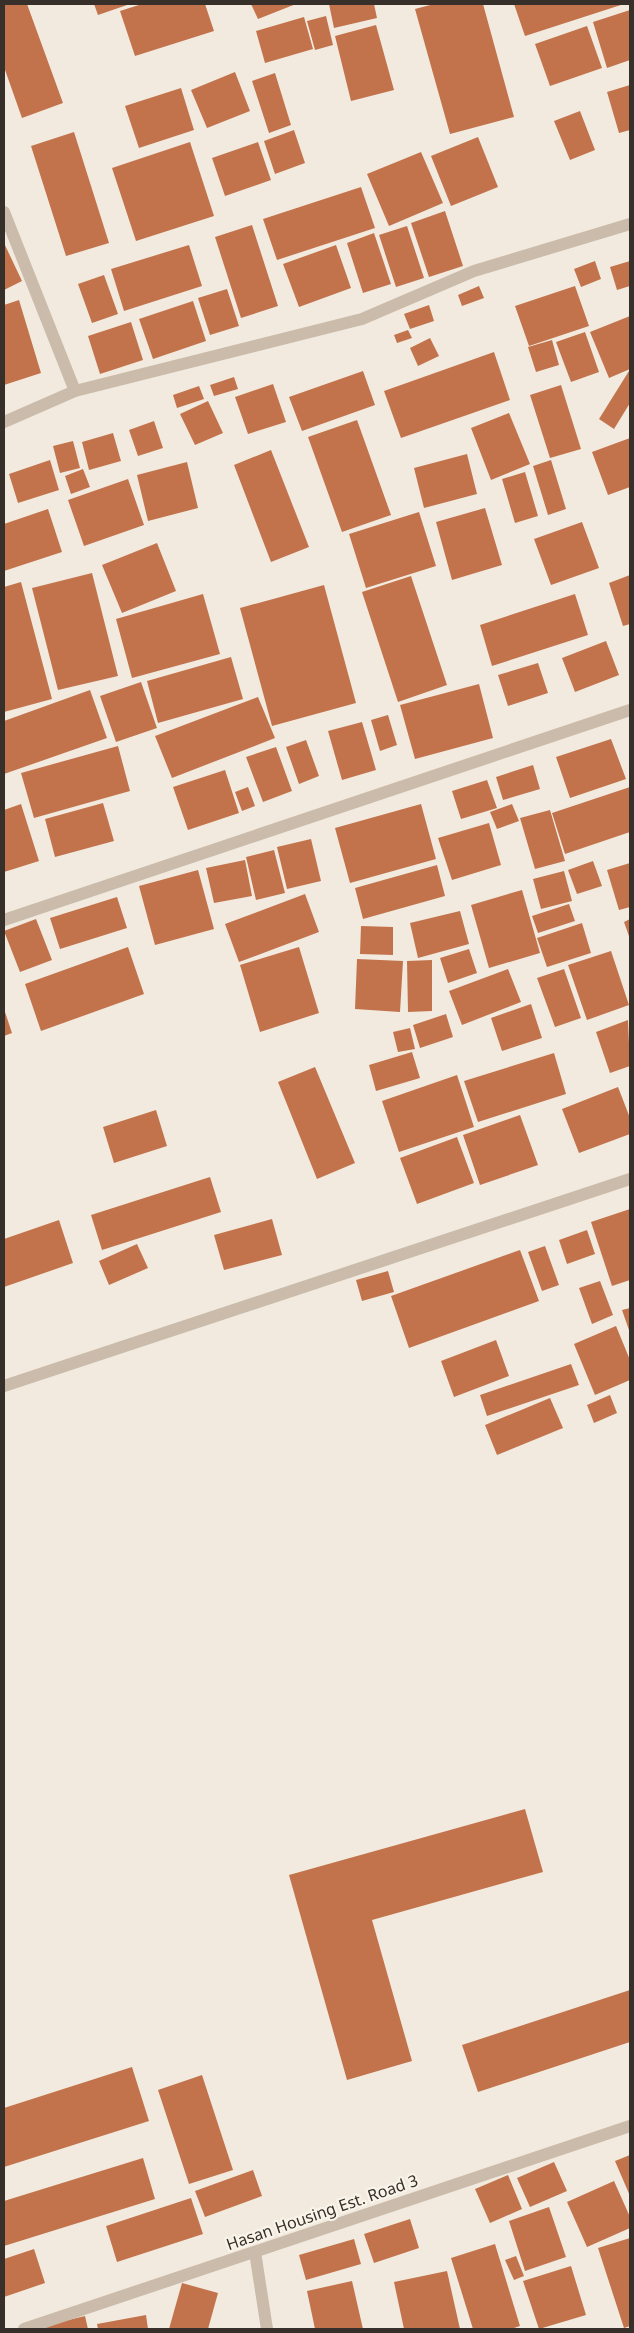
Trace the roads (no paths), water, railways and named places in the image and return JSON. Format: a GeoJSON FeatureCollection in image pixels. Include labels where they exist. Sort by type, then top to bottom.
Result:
{"type":"FeatureCollection","features":[{"type":"Feature","properties":{"kind":"street"},"geometry":{"type":"LineString","coordinates":[[4,212],[75,391]]}},
{"type":"Feature","properties":{"kind":"street"},"geometry":{"type":"LineString","coordinates":[[4,422],[75,391],[362,319],[474,271],[630,224]]}},
{"type":"Feature","properties":{"kind":"street"},"geometry":{"type":"LineString","coordinates":[[4,920],[630,710]]}},
{"type":"Feature","properties":{"kind":"street"},"geometry":{"type":"LineString","coordinates":[[4,1386],[630,1179]]}},
{"type":"Feature","properties":{"kind":"street","name":"Hasan Housing Est. Road 3"},"geometry":{"type":"LineString","coordinates":[[24,2329],[630,2126]]}},
{"type":"Feature","properties":{"kind":"street"},"geometry":{"type":"LineString","coordinates":[[255,2252],[267,2329]]}}]}
